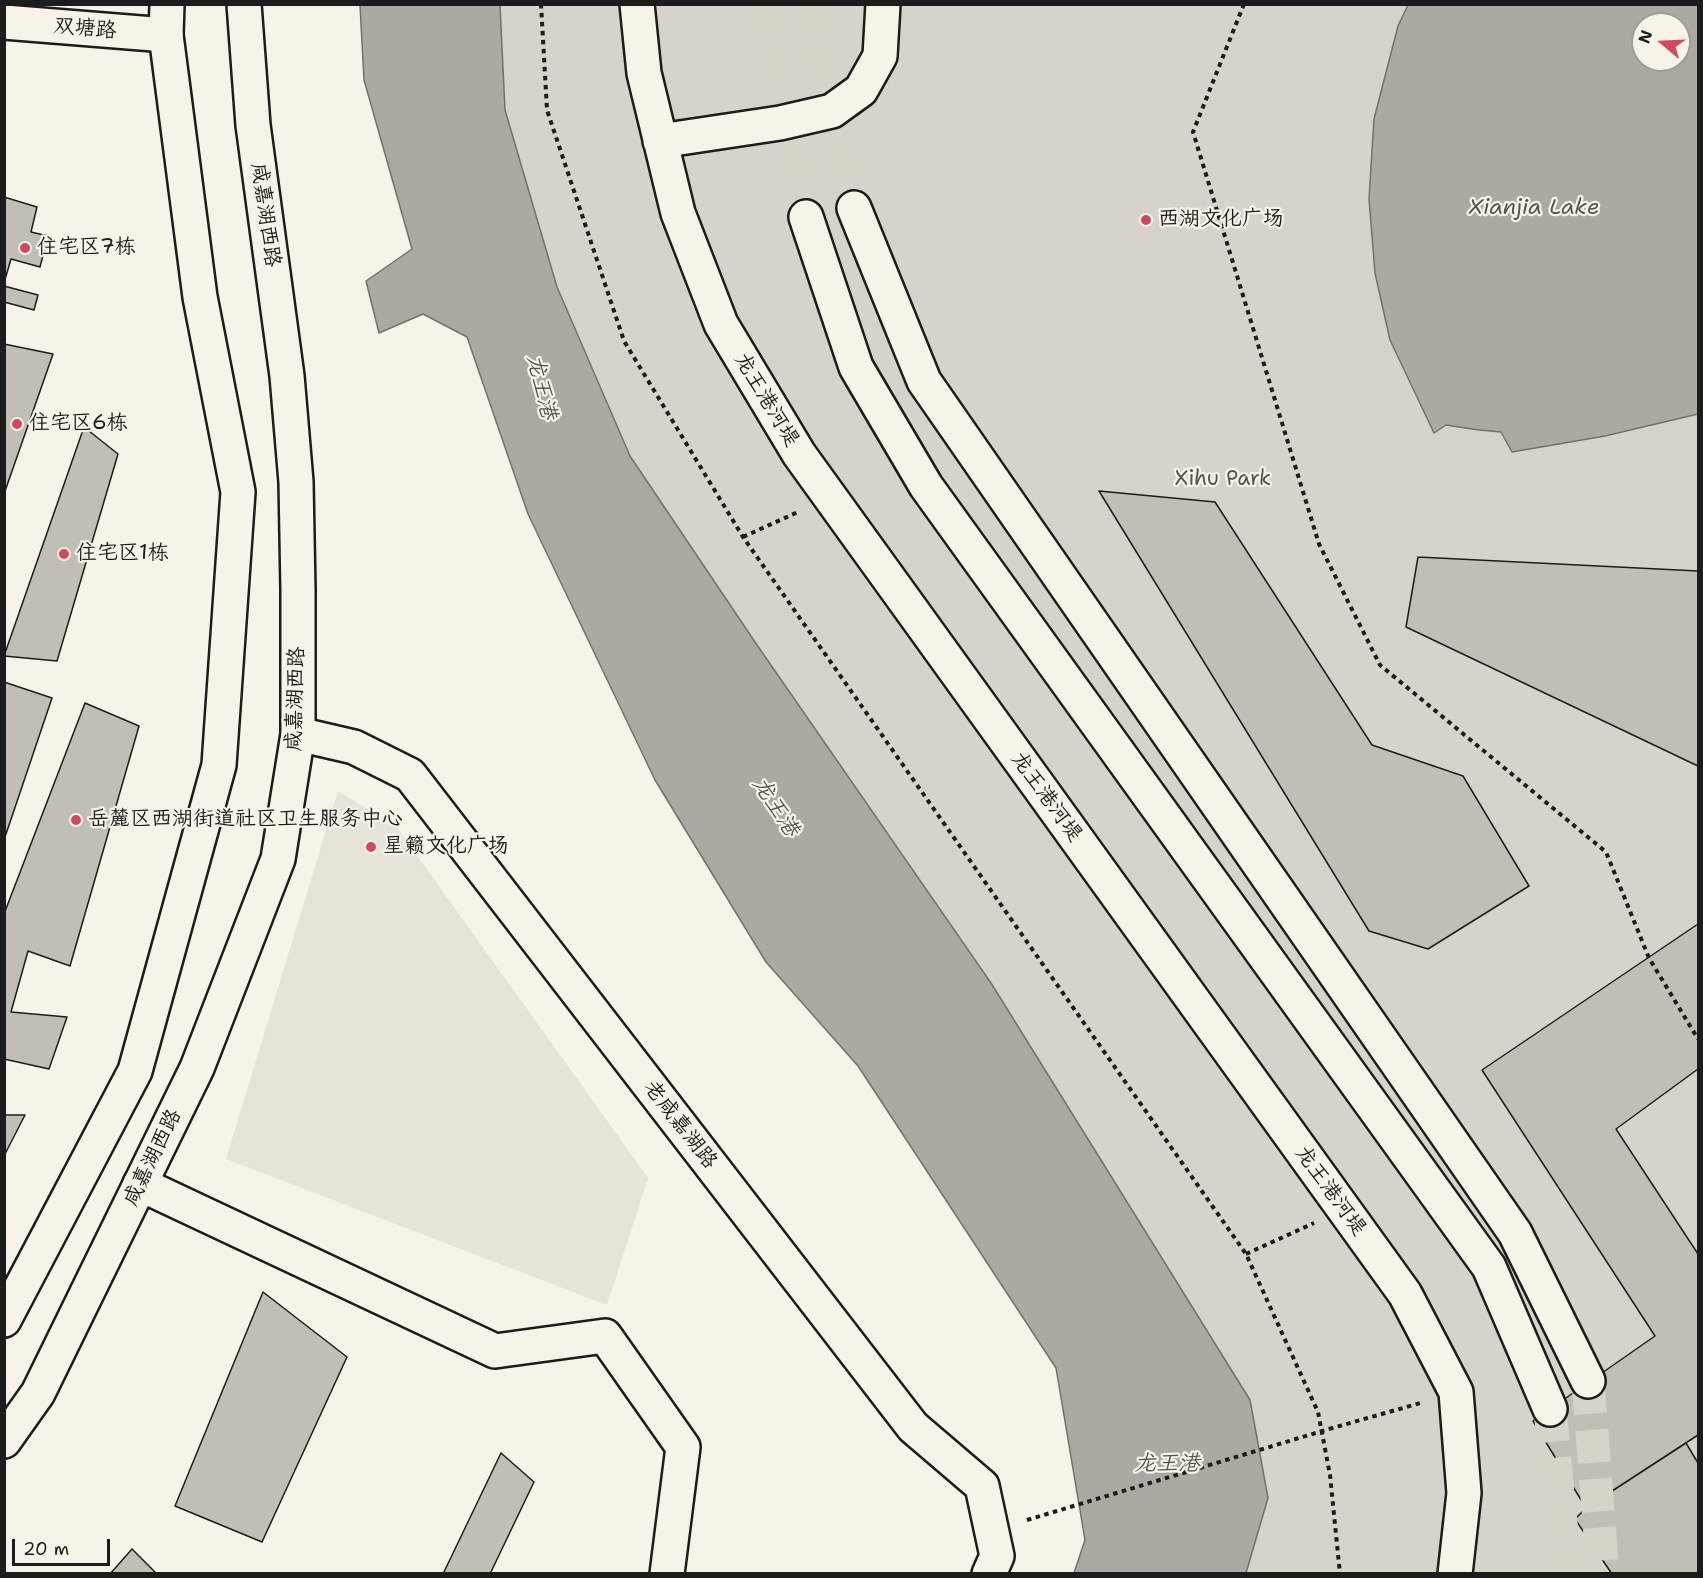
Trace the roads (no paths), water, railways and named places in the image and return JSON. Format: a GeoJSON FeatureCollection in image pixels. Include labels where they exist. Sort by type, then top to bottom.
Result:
{"type":"FeatureCollection","features":[{"type":"Feature","properties":{"kind":"street","name":"咸嘉湖西路"},"geometry":{"type":"LineString","coordinates":[[4,1441],[38,1393],[197,1068],[278,859],[298,734],[296,482],[287,376],[253,125],[244,4]]}},
{"type":"Feature","properties":{"kind":"street","name":"龙王港河堤"},"geometry":{"type":"LineString","coordinates":[[638,4],[644,73],[678,213],[721,324],[799,454],[830,498],[1405,1294],[1456,1392],[1464,1493],[1455,1574]]}},
{"type":"Feature","properties":{"kind":"street"},"geometry":{"type":"LineString","coordinates":[[660,141],[780,123],[832,111],[861,90],[879,56],[884,4]]}},
{"type":"Feature","properties":{"kind":"street"},"geometry":{"type":"LineString","coordinates":[[4,1320],[135,1071],[219,765],[238,492],[200,297],[167,20]]}},
{"type":"Feature","properties":{"kind":"street","name":"双塘路"},"geometry":{"type":"LineString","coordinates":[[4,22],[167,20]]}},
{"type":"Feature","properties":{"kind":"street"},"geometry":{"type":"LineString","coordinates":[[854,208],[924,381],[1515,1233],[1588,1381]]}},
{"type":"Feature","properties":{"kind":"street"},"geometry":{"type":"LineString","coordinates":[[806,217],[856,367],[926,486],[1489,1267],[1550,1409]]}},
{"type":"Feature","properties":{"kind":"street","name":"老咸嘉湖路"},"geometry":{"type":"LineString","coordinates":[[298,734],[354,747],[410,775],[913,1426],[982,1486],[997,1556],[989,1574]]}},
{"type":"Feature","properties":{"kind":"street"},"geometry":{"type":"LineString","coordinates":[[140,1185],[495,1351],[605,1336],[683,1447],[667,1574]]}},
{"type":"Feature","properties":{"kind":"water","name":"龙王港"},"geometry":{"type":"Polygon","coordinates":[[[360,5],[500,5],[505,110],[557,287],[630,456],[757,645],[991,983],[1250,1400],[1268,1498],[1246,1573],[1074,1573],[1085,1540],[1056,1368],[858,1066],[766,962],[655,780],[528,514],[467,337],[423,314],[379,333],[366,281],[412,249],[364,80],[360,5]]]}},
{"type":"Feature","properties":{"kind":"water","name":"Xianjia Lake"},"geometry":{"type":"Polygon","coordinates":[[[1408,5],[1698,5],[1698,414],[1605,436],[1512,452],[1501,432],[1446,425],[1434,433],[1390,340],[1375,273],[1369,199],[1374,119],[1398,26],[1408,5]]]}},
{"type":"Feature","properties":{"kind":"tunnel"},"geometry":{"type":"LineString","coordinates":[[772,4],[772,38],[806,217]]}},
{"type":"Feature","properties":{"kind":"tunnel"},"geometry":{"type":"LineString","coordinates":[[815,4],[814,31],[854,208]]}},
{"type":"Feature","properties":{"kind":"tunnel"},"geometry":{"type":"LineString","coordinates":[[1588,1381],[1603,1574]]}},
{"type":"Feature","properties":{"kind":"tunnel"},"geometry":{"type":"LineString","coordinates":[[1550,1409],[1566,1574]]}},
{"type":"Feature","properties":{"kind":"place","name":"西湖文化广场"},"geometry":{"type":"Point","coordinates":[1146,220]}},
{"type":"Feature","properties":{"kind":"place","name":"住宅区7栋"},"geometry":{"type":"Point","coordinates":[25,248]}},
{"type":"Feature","properties":{"kind":"place","name":"住宅区6栋"},"geometry":{"type":"Point","coordinates":[17,424]}},
{"type":"Feature","properties":{"kind":"place","name":"住宅区1栋"},"geometry":{"type":"Point","coordinates":[64,554]}},
{"type":"Feature","properties":{"kind":"place","name":"岳麓区西湖街道社区卫生服务中心"},"geometry":{"type":"Point","coordinates":[76,820]}},
{"type":"Feature","properties":{"kind":"place","name":"星籁文化广场"},"geometry":{"type":"Point","coordinates":[371,847]}},
{"type":"Feature","properties":{"kind":"park label","name":"Xihu Park"},"geometry":{"type":"Point","coordinates":[1223,480]}}]}
